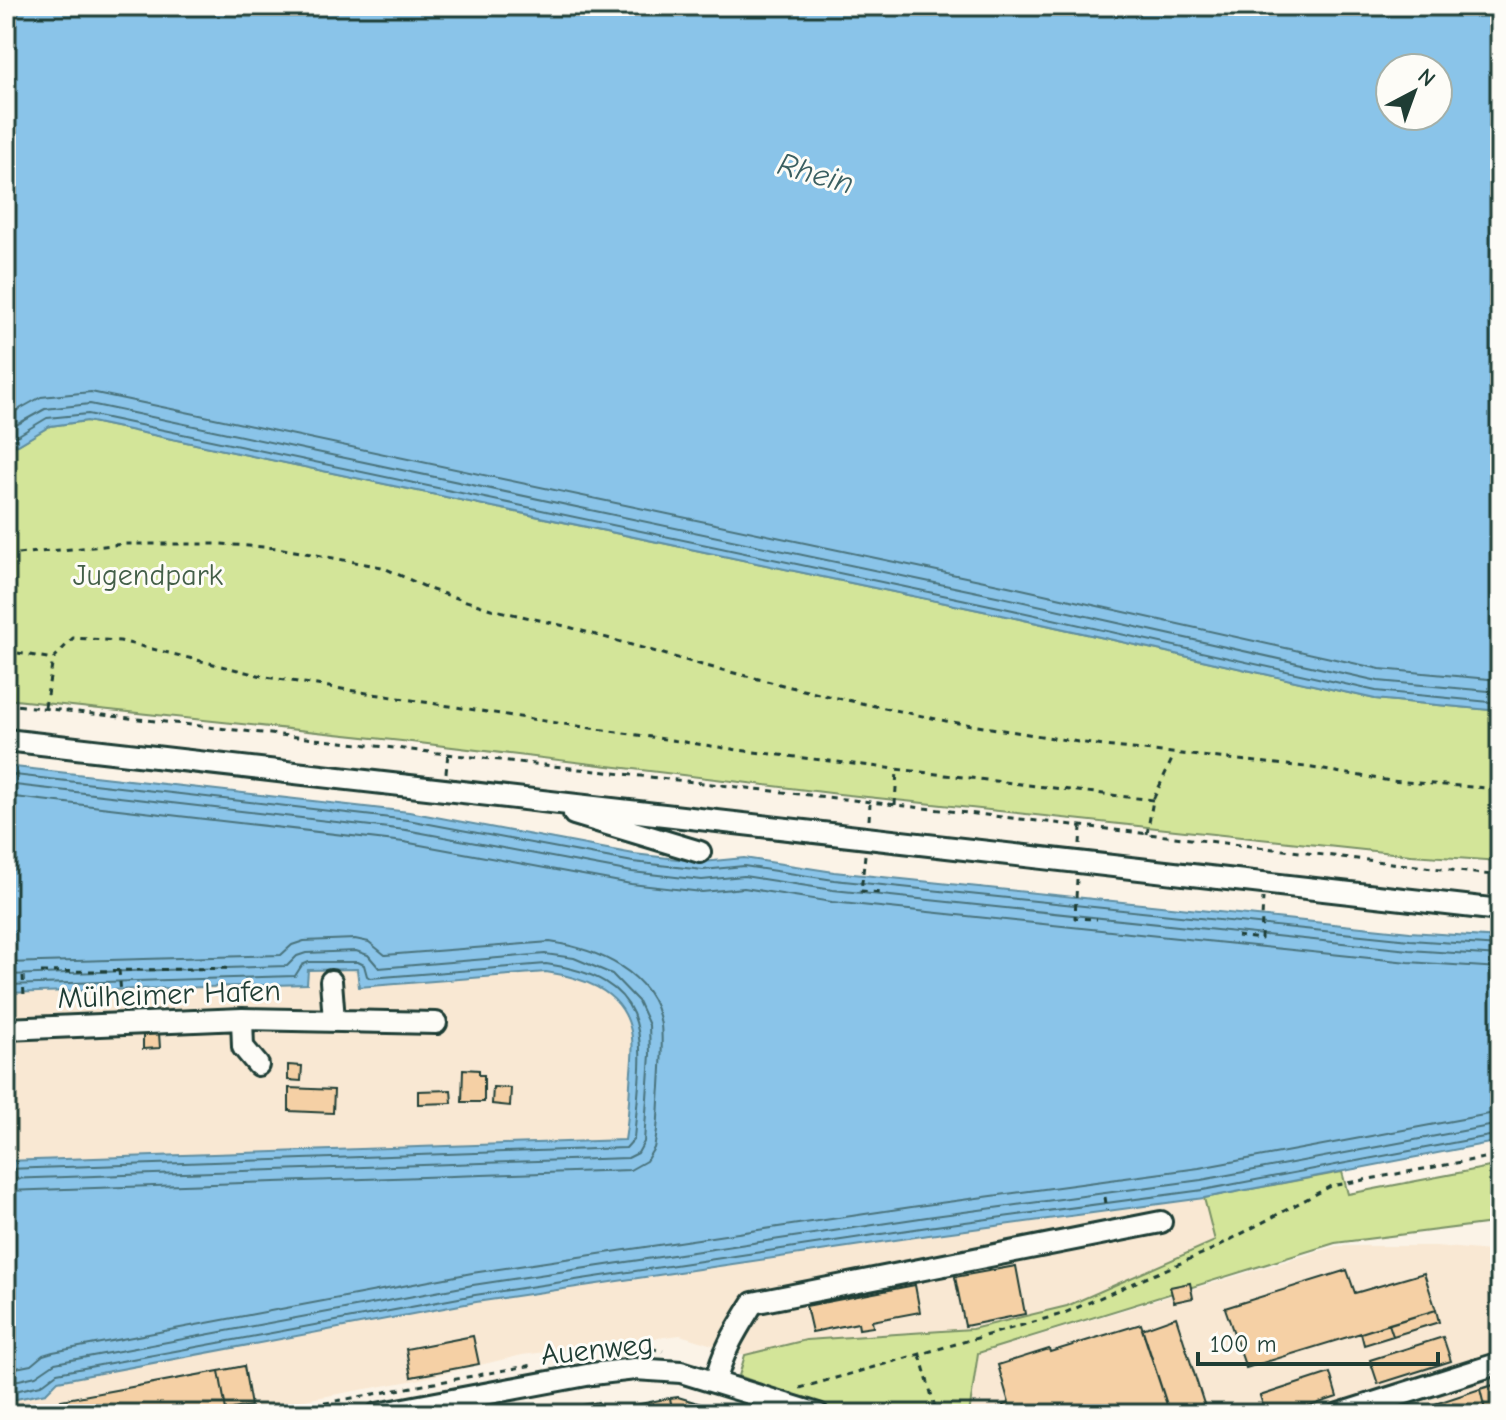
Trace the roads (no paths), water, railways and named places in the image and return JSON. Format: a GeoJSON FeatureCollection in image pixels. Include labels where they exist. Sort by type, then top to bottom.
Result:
{"type":"FeatureCollection","features":[{"type":"Feature","properties":{"kind":"street"},"geometry":{"type":"LineString","coordinates":[[6,740],[1500,910]]}},
{"type":"Feature","properties":{"kind":"street"},"geometry":{"type":"LineString","coordinates":[[526,800],[700,852]]}},
{"type":"Feature","properties":{"kind":"street"},"geometry":{"type":"LineString","coordinates":[[331,981],[334,1020]]}},
{"type":"Feature","properties":{"kind":"street"},"geometry":{"type":"LineString","coordinates":[[242,1019],[243,1047],[258,1065]]}},
{"type":"Feature","properties":{"kind":"street","name":"Mülheimer Hafen"},"geometry":{"type":"LineString","coordinates":[[6,1029],[242,1019],[436,1023]]}},
{"type":"Feature","properties":{"kind":"street"},"geometry":{"type":"LineString","coordinates":[[716,1381],[730,1341],[753,1303],[1161,1222]]}},
{"type":"Feature","properties":{"kind":"street"},"geometry":{"type":"LineString","coordinates":[[1339,1414],[1500,1363]]}},
{"type":"Feature","properties":{"kind":"street","name":"Auenweg"},"geometry":{"type":"LineString","coordinates":[[377,1414],[592,1374],[635,1369],[681,1372],[818,1414]]}},
{"type":"Feature","properties":{"kind":"water","name":"Rhein"},"geometry":{"type":"Polygon","coordinates":[[[6,6],[1500,6],[1500,711],[1375,699],[1002,615],[87,421],[50,426],[18,445],[6,442],[6,6]]]}},
{"type":"Feature","properties":{"kind":"water"},"geometry":{"type":"Polygon","coordinates":[[[6,766],[409,812],[634,854],[703,862],[744,858],[834,872],[1410,932],[1500,938],[1500,1141],[1204,1198],[476,1302],[58,1381],[46,1393],[6,1401],[6,1161],[625,1140],[632,1048],[625,1014],[608,994],[572,977],[546,972],[359,987],[357,969],[308,970],[307,984],[6,993],[6,766]]]}},
{"type":"Feature","properties":{"kind":"park label","name":"Jugendpark"},"geometry":{"type":"Point","coordinates":[148,575]}}]}
